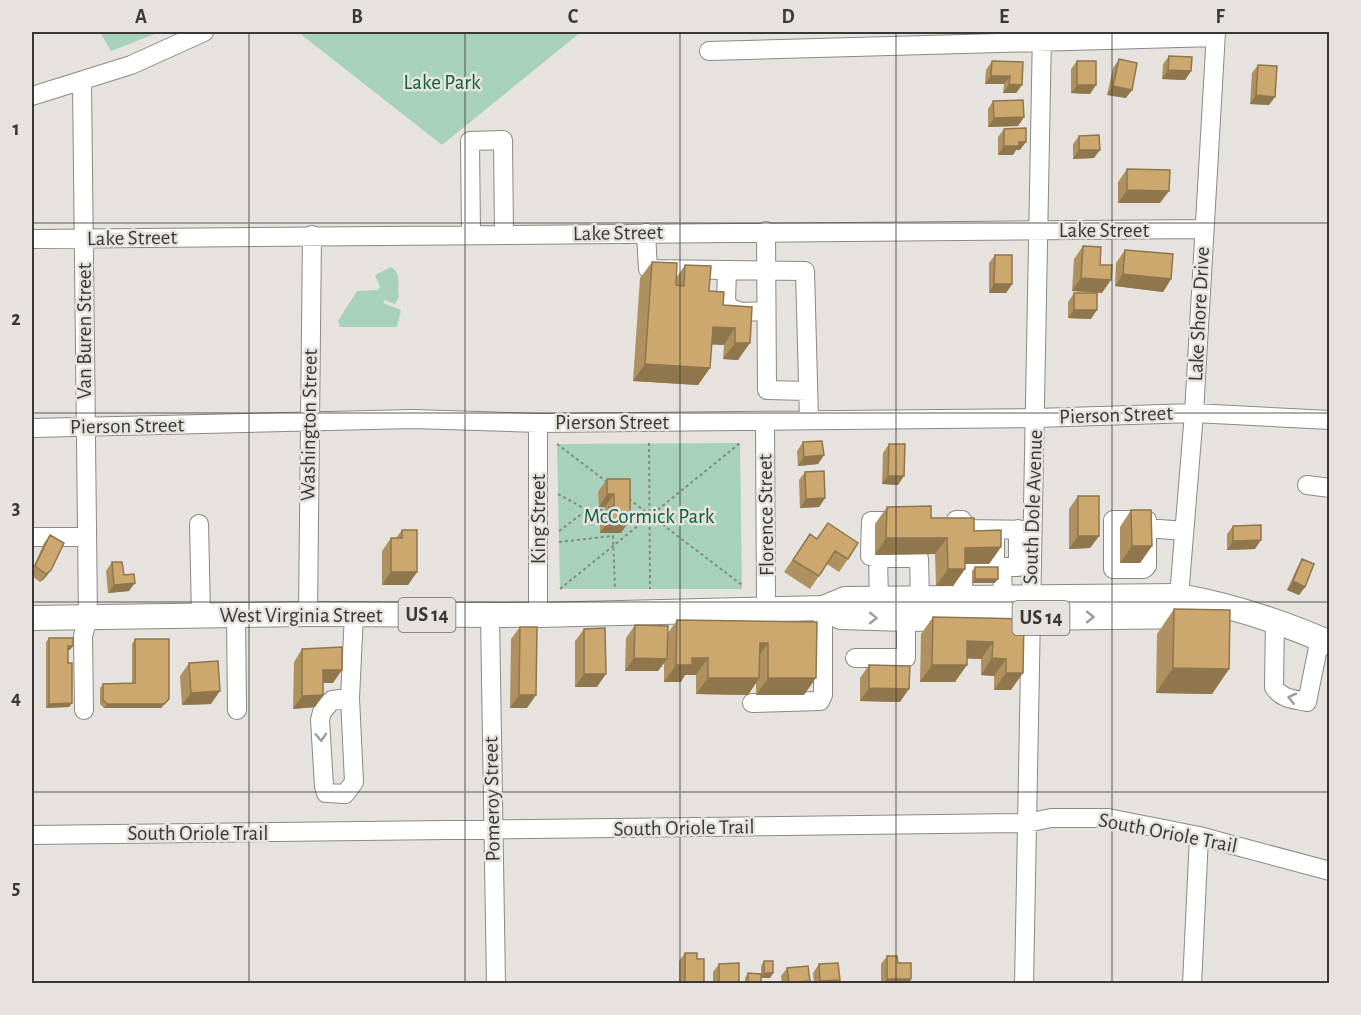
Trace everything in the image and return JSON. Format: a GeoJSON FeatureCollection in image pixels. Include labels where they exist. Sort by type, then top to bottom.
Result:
{"type":"FeatureCollection","features":[{"type":"Feature","properties":{"kind":"main road","name":"West Virginia Street"},"geometry":{"type":"LineString","coordinates":[[823,608],[841,617],[963,598],[1003,597],[1030,607]]}},
{"type":"Feature","properties":{"kind":"main road","name":"West Virginia Street"},"geometry":{"type":"LineString","coordinates":[[32,617],[308,614],[538,615],[823,608],[845,599],[879,599],[911,605],[1178,606]]}},
{"type":"Feature","properties":{"kind":"main road","name":"US 14"},"geometry":{"type":"LineString","coordinates":[[1178,606],[1214,602],[1235,611],[1275,621],[1325,641]]}},
{"type":"Feature","properties":{"kind":"street"},"geometry":{"type":"LineString","coordinates":[[32,96],[131,65],[204,32]]}},
{"type":"Feature","properties":{"kind":"street"},"geometry":{"type":"LineString","coordinates":[[709,51],[1042,37],[1216,34]]}},
{"type":"Feature","properties":{"kind":"street","name":"Lake Shore Drive"},"geometry":{"type":"LineString","coordinates":[[1178,606],[1194,413],[1216,34]]}},
{"type":"Feature","properties":{"kind":"street","name":"South Dole Avenue"},"geometry":{"type":"LineString","coordinates":[[1024,984],[1030,607],[1012,567],[1025,530],[1036,418],[1037,230],[1042,37]]}},
{"type":"Feature","properties":{"kind":"street","name":"Van Buren Street"},"geometry":{"type":"LineString","coordinates":[[82,81],[85,238],[84,428],[88,618],[83,636],[84,710]]}},
{"type":"Feature","properties":{"kind":"street"},"geometry":{"type":"LineString","coordinates":[[471,234],[470,141],[503,140],[504,234]]}},
{"type":"Feature","properties":{"kind":"street","name":"Lake Street"},"geometry":{"type":"LineString","coordinates":[[32,239],[1204,229]]}},
{"type":"Feature","properties":{"kind":"street"},"geometry":{"type":"LineString","coordinates":[[766,231],[767,390],[808,390]]}},
{"type":"Feature","properties":{"kind":"street"},"geometry":{"type":"LineString","coordinates":[[646,233],[648,269],[805,271],[809,420]]}},
{"type":"Feature","properties":{"kind":"street","name":"Washington Street"},"geometry":{"type":"LineString","coordinates":[[308,614],[308,421],[312,236]]}},
{"type":"Feature","properties":{"kind":"street"},"geometry":{"type":"LineString","coordinates":[[727,270],[726,301],[730,308],[741,312],[766,311]]}},
{"type":"Feature","properties":{"kind":"street","name":"Pierson Street"},"geometry":{"type":"LineString","coordinates":[[32,428],[413,419],[538,423],[1036,418],[1194,413],[1329,420]]}},
{"type":"Feature","properties":{"kind":"street","name":"Florence Street"},"geometry":{"type":"LineString","coordinates":[[765,421],[766,609]]}},
{"type":"Feature","properties":{"kind":"street","name":"King Street"},"geometry":{"type":"LineString","coordinates":[[538,423],[538,615]]}},
{"type":"Feature","properties":{"kind":"street"},"geometry":{"type":"LineString","coordinates":[[1307,485],[1329,488]]}},
{"type":"Feature","properties":{"kind":"street"},"geometry":{"type":"LineString","coordinates":[[855,658],[906,658],[911,605],[919,558],[870,556],[871,521],[918,520]]}},
{"type":"Feature","properties":{"kind":"street"},"geometry":{"type":"LineString","coordinates":[[940,520],[962,520],[968,529],[1025,530]]}},
{"type":"Feature","properties":{"kind":"street"},"geometry":{"type":"LineString","coordinates":[[199,524],[201,616]]}},
{"type":"Feature","properties":{"kind":"street"},"geometry":{"type":"LineString","coordinates":[[1147,528],[1184,531]]}},
{"type":"Feature","properties":{"kind":"street"},"geometry":{"type":"LineString","coordinates":[[995,530],[1012,567],[1003,597]]}},
{"type":"Feature","properties":{"kind":"street"},"geometry":{"type":"LineString","coordinates":[[32,537],[86,537]]}},
{"type":"Feature","properties":{"kind":"street"},"geometry":{"type":"LineString","coordinates":[[878,558],[879,599]]}},
{"type":"Feature","properties":{"kind":"street"},"geometry":{"type":"LineString","coordinates":[[963,598],[963,567],[1012,567]]}},
{"type":"Feature","properties":{"kind":"street"},"geometry":{"type":"LineString","coordinates":[[752,703],[820,701],[823,695],[823,608]]}},
{"type":"Feature","properties":{"kind":"street"},"geometry":{"type":"LineString","coordinates":[[350,698],[332,700],[322,712],[320,720],[324,786],[326,793],[332,795],[345,794],[354,782],[350,698],[354,614]]}},
{"type":"Feature","properties":{"kind":"street"},"geometry":{"type":"LineString","coordinates":[[236,615],[237,710]]}},
{"type":"Feature","properties":{"kind":"street","name":"Pomeroy Street"},"geometry":{"type":"LineString","coordinates":[[490,615],[496,984]]}},
{"type":"Feature","properties":{"kind":"street"},"geometry":{"type":"LineString","coordinates":[[1275,621],[1274,687],[1278,694],[1307,702],[1325,641]]}},
{"type":"Feature","properties":{"kind":"street","name":"South Oriole Trail"},"geometry":{"type":"LineString","coordinates":[[32,835],[1027,823],[1051,818],[1108,818],[1199,836],[1329,872]]}},
{"type":"Feature","properties":{"kind":"street"},"geometry":{"type":"LineString","coordinates":[[1192,984],[1199,836]]}},
{"type":"Feature","properties":{"kind":"path"},"geometry":{"type":"LineString","coordinates":[[649,443],[650,589]]}},
{"type":"Feature","properties":{"kind":"path"},"geometry":{"type":"LineString","coordinates":[[560,589],[740,443]]}},
{"type":"Feature","properties":{"kind":"path"},"geometry":{"type":"LineString","coordinates":[[557,444],[608,482]]}},
{"type":"Feature","properties":{"kind":"path"},"geometry":{"type":"LineString","coordinates":[[558,494],[587,510],[605,510]]}},
{"type":"Feature","properties":{"kind":"path"},"geometry":{"type":"LineString","coordinates":[[624,505],[625,495],[742,585]]}},
{"type":"Feature","properties":{"kind":"path"},"geometry":{"type":"LineString","coordinates":[[559,531],[587,510]]}},
{"type":"Feature","properties":{"kind":"path"},"geometry":{"type":"LineString","coordinates":[[624,525],[624,535]]}},
{"type":"Feature","properties":{"kind":"path"},"geometry":{"type":"LineString","coordinates":[[559,542],[614,536],[615,589]]}},
{"type":"Feature","properties":{"kind":"green space"},"geometry":{"type":"Polygon","coordinates":[[[100,32],[160,32],[111,51],[100,32]]]}},
{"type":"Feature","properties":{"kind":"green space","name":"Lake Park"},"geometry":{"type":"Polygon","coordinates":[[[298,32],[581,32],[442,145],[298,32]]]}},
{"type":"Feature","properties":{"kind":"green space"},"geometry":{"type":"Polygon","coordinates":[[[391,267],[397,273],[399,297],[395,304],[384,300],[383,303],[401,310],[397,327],[340,327],[338,321],[357,291],[377,290],[380,287],[375,275],[391,267]]]}},
{"type":"Feature","properties":{"kind":"green space","name":"McCormick Park"},"geometry":{"type":"Polygon","coordinates":[[[740,443],[742,589],[560,589],[557,444],[740,443]]]}},
{"type":"Feature","properties":{"kind":"building"},"geometry":{"type":"Polygon","coordinates":[[[1169,56],[1192,57],[1191,71],[1168,70],[1169,56]]]}},
{"type":"Feature","properties":{"kind":"building"},"geometry":{"type":"Polygon","coordinates":[[[1119,59],[1137,63],[1132,90],[1113,86],[1119,59]]]}},
{"type":"Feature","properties":{"kind":"building"},"geometry":{"type":"Polygon","coordinates":[[[992,61],[1023,62],[1022,85],[1009,84],[1010,76],[991,76],[992,61]]]}},
{"type":"Feature","properties":{"kind":"building"},"geometry":{"type":"Polygon","coordinates":[[[1077,61],[1096,61],[1096,85],[1077,85],[1077,61]]]}},
{"type":"Feature","properties":{"kind":"building"},"geometry":{"type":"Polygon","coordinates":[[[1258,65],[1277,66],[1275,97],[1256,95],[1258,65]]]}},
{"type":"Feature","properties":{"kind":"building"},"geometry":{"type":"Polygon","coordinates":[[[1023,100],[1024,117],[994,118],[993,101],[1023,100]]]}},
{"type":"Feature","properties":{"kind":"building"},"geometry":{"type":"Polygon","coordinates":[[[1026,128],[1026,142],[1019,142],[1019,146],[1004,146],[1004,129],[1026,128]]]}},
{"type":"Feature","properties":{"kind":"building"},"geometry":{"type":"Polygon","coordinates":[[[1099,135],[1100,150],[1079,150],[1079,136],[1099,135]]]}},
{"type":"Feature","properties":{"kind":"building"},"geometry":{"type":"Polygon","coordinates":[[[1127,169],[1170,170],[1169,191],[1127,190],[1127,169]]]}},
{"type":"Feature","properties":{"kind":"building"},"geometry":{"type":"Polygon","coordinates":[[[1083,246],[1101,247],[1100,265],[1112,265],[1111,280],[1081,278],[1083,246]]]}},
{"type":"Feature","properties":{"kind":"building"},"geometry":{"type":"Polygon","coordinates":[[[1125,250],[1173,254],[1171,279],[1123,274],[1125,250]]]}},
{"type":"Feature","properties":{"kind":"building"},"geometry":{"type":"Polygon","coordinates":[[[995,255],[1012,255],[1012,284],[994,284],[995,255]]]}},
{"type":"Feature","properties":{"kind":"building"},"geometry":{"type":"Polygon","coordinates":[[[652,262],[677,263],[676,285],[684,286],[685,265],[711,266],[709,291],[724,292],[723,305],[752,307],[750,343],[735,343],[735,328],[713,327],[710,368],[645,364],[652,262]]]}},
{"type":"Feature","properties":{"kind":"building"},"geometry":{"type":"Polygon","coordinates":[[[1074,293],[1097,293],[1097,310],[1074,310],[1074,293]]]}},
{"type":"Feature","properties":{"kind":"building"},"geometry":{"type":"Polygon","coordinates":[[[822,441],[824,455],[804,457],[803,442],[822,441]]]}},
{"type":"Feature","properties":{"kind":"building"},"geometry":{"type":"Polygon","coordinates":[[[889,444],[905,444],[904,476],[888,476],[889,444]]]}},
{"type":"Feature","properties":{"kind":"building"},"geometry":{"type":"Polygon","coordinates":[[[824,471],[825,498],[806,499],[805,472],[824,471]]]}},
{"type":"Feature","properties":{"kind":"building"},"geometry":{"type":"Polygon","coordinates":[[[607,479],[630,479],[630,520],[609,520],[609,507],[614,507],[614,494],[607,494],[607,479]]]}},
{"type":"Feature","properties":{"kind":"building"},"geometry":{"type":"Polygon","coordinates":[[[1078,496],[1099,496],[1099,536],[1078,536],[1078,496]]]}},
{"type":"Feature","properties":{"kind":"building"},"geometry":{"type":"Polygon","coordinates":[[[931,506],[931,518],[974,518],[974,531],[1001,530],[1001,547],[965,548],[965,569],[948,569],[947,538],[886,538],[887,507],[931,506]]]}},
{"type":"Feature","properties":{"kind":"building"},"geometry":{"type":"Polygon","coordinates":[[[1131,510],[1151,510],[1152,546],[1132,546],[1131,510]]]}},
{"type":"Feature","properties":{"kind":"building"},"geometry":{"type":"Polygon","coordinates":[[[828,523],[858,543],[848,559],[835,551],[819,576],[793,560],[810,534],[817,539],[828,523]]]}},
{"type":"Feature","properties":{"kind":"building"},"geometry":{"type":"Polygon","coordinates":[[[1261,525],[1261,540],[1233,541],[1233,526],[1261,525]]]}},
{"type":"Feature","properties":{"kind":"building"},"geometry":{"type":"Polygon","coordinates":[[[402,530],[417,530],[417,572],[391,572],[391,538],[402,538],[402,530]]]}},
{"type":"Feature","properties":{"kind":"building"},"geometry":{"type":"Polygon","coordinates":[[[50,535],[64,543],[51,570],[46,574],[35,566],[50,535]]]}},
{"type":"Feature","properties":{"kind":"building"},"geometry":{"type":"Polygon","coordinates":[[[1302,559],[1314,564],[1305,587],[1293,581],[1302,559]]]}},
{"type":"Feature","properties":{"kind":"building"},"geometry":{"type":"Polygon","coordinates":[[[112,562],[122,562],[124,575],[134,574],[135,583],[114,585],[112,562]]]}},
{"type":"Feature","properties":{"kind":"building"},"geometry":{"type":"Polygon","coordinates":[[[975,567],[998,567],[998,579],[975,579],[975,567]]]}},
{"type":"Feature","properties":{"kind":"building"},"geometry":{"type":"Polygon","coordinates":[[[1174,609],[1230,610],[1229,669],[1173,668],[1174,609]]]}},
{"type":"Feature","properties":{"kind":"building"},"geometry":{"type":"Polygon","coordinates":[[[933,617],[1024,619],[1023,673],[1006,673],[1006,659],[992,658],[993,642],[967,641],[967,665],[932,665],[933,617]]]}},
{"type":"Feature","properties":{"kind":"building"},"geometry":{"type":"Polygon","coordinates":[[[677,620],[817,622],[816,678],[768,678],[768,643],[760,643],[759,678],[708,678],[708,658],[692,658],[692,665],[676,665],[677,620]]]}},
{"type":"Feature","properties":{"kind":"building"},"geometry":{"type":"Polygon","coordinates":[[[635,625],[668,626],[667,659],[634,658],[635,625]]]}},
{"type":"Feature","properties":{"kind":"building"},"geometry":{"type":"Polygon","coordinates":[[[520,627],[537,627],[536,695],[519,695],[520,627]]]}},
{"type":"Feature","properties":{"kind":"building"},"geometry":{"type":"Polygon","coordinates":[[[605,628],[606,674],[584,674],[584,629],[605,628]]]}},
{"type":"Feature","properties":{"kind":"building"},"geometry":{"type":"Polygon","coordinates":[[[49,638],[73,638],[73,646],[68,646],[68,663],[72,663],[72,703],[49,704],[49,638]]]}},
{"type":"Feature","properties":{"kind":"building"},"geometry":{"type":"Polygon","coordinates":[[[135,639],[169,639],[169,699],[164,704],[107,704],[103,700],[103,684],[135,683],[135,639]]]}},
{"type":"Feature","properties":{"kind":"building"},"geometry":{"type":"Polygon","coordinates":[[[342,647],[342,670],[323,670],[323,695],[302,696],[302,649],[342,647]]]}},
{"type":"Feature","properties":{"kind":"building"},"geometry":{"type":"Polygon","coordinates":[[[218,661],[220,691],[191,693],[189,663],[218,661]]]}},
{"type":"Feature","properties":{"kind":"building"},"geometry":{"type":"Polygon","coordinates":[[[869,665],[910,666],[909,689],[869,688],[869,665]]]}},
{"type":"Feature","properties":{"kind":"building"},"geometry":{"type":"Polygon","coordinates":[[[685,953],[697,953],[697,959],[704,959],[704,984],[685,984],[685,953]]]}},
{"type":"Feature","properties":{"kind":"building"},"geometry":{"type":"Polygon","coordinates":[[[887,956],[897,956],[898,963],[911,963],[911,979],[887,979],[887,956]]]}},
{"type":"Feature","properties":{"kind":"building"},"geometry":{"type":"Polygon","coordinates":[[[764,961],[773,961],[773,973],[764,973],[764,961]]]}},
{"type":"Feature","properties":{"kind":"building"},"geometry":{"type":"Polygon","coordinates":[[[739,963],[739,982],[719,983],[719,964],[739,963]]]}},
{"type":"Feature","properties":{"kind":"building"},"geometry":{"type":"Polygon","coordinates":[[[838,963],[840,980],[820,981],[819,964],[838,963]]]}},
{"type":"Feature","properties":{"kind":"building"},"geometry":{"type":"Polygon","coordinates":[[[808,966],[810,981],[789,983],[787,968],[808,966]]]}},
{"type":"Feature","properties":{"kind":"building"},"geometry":{"type":"Polygon","coordinates":[[[748,973],[761,974],[761,984],[748,984],[748,973]]]}}]}
